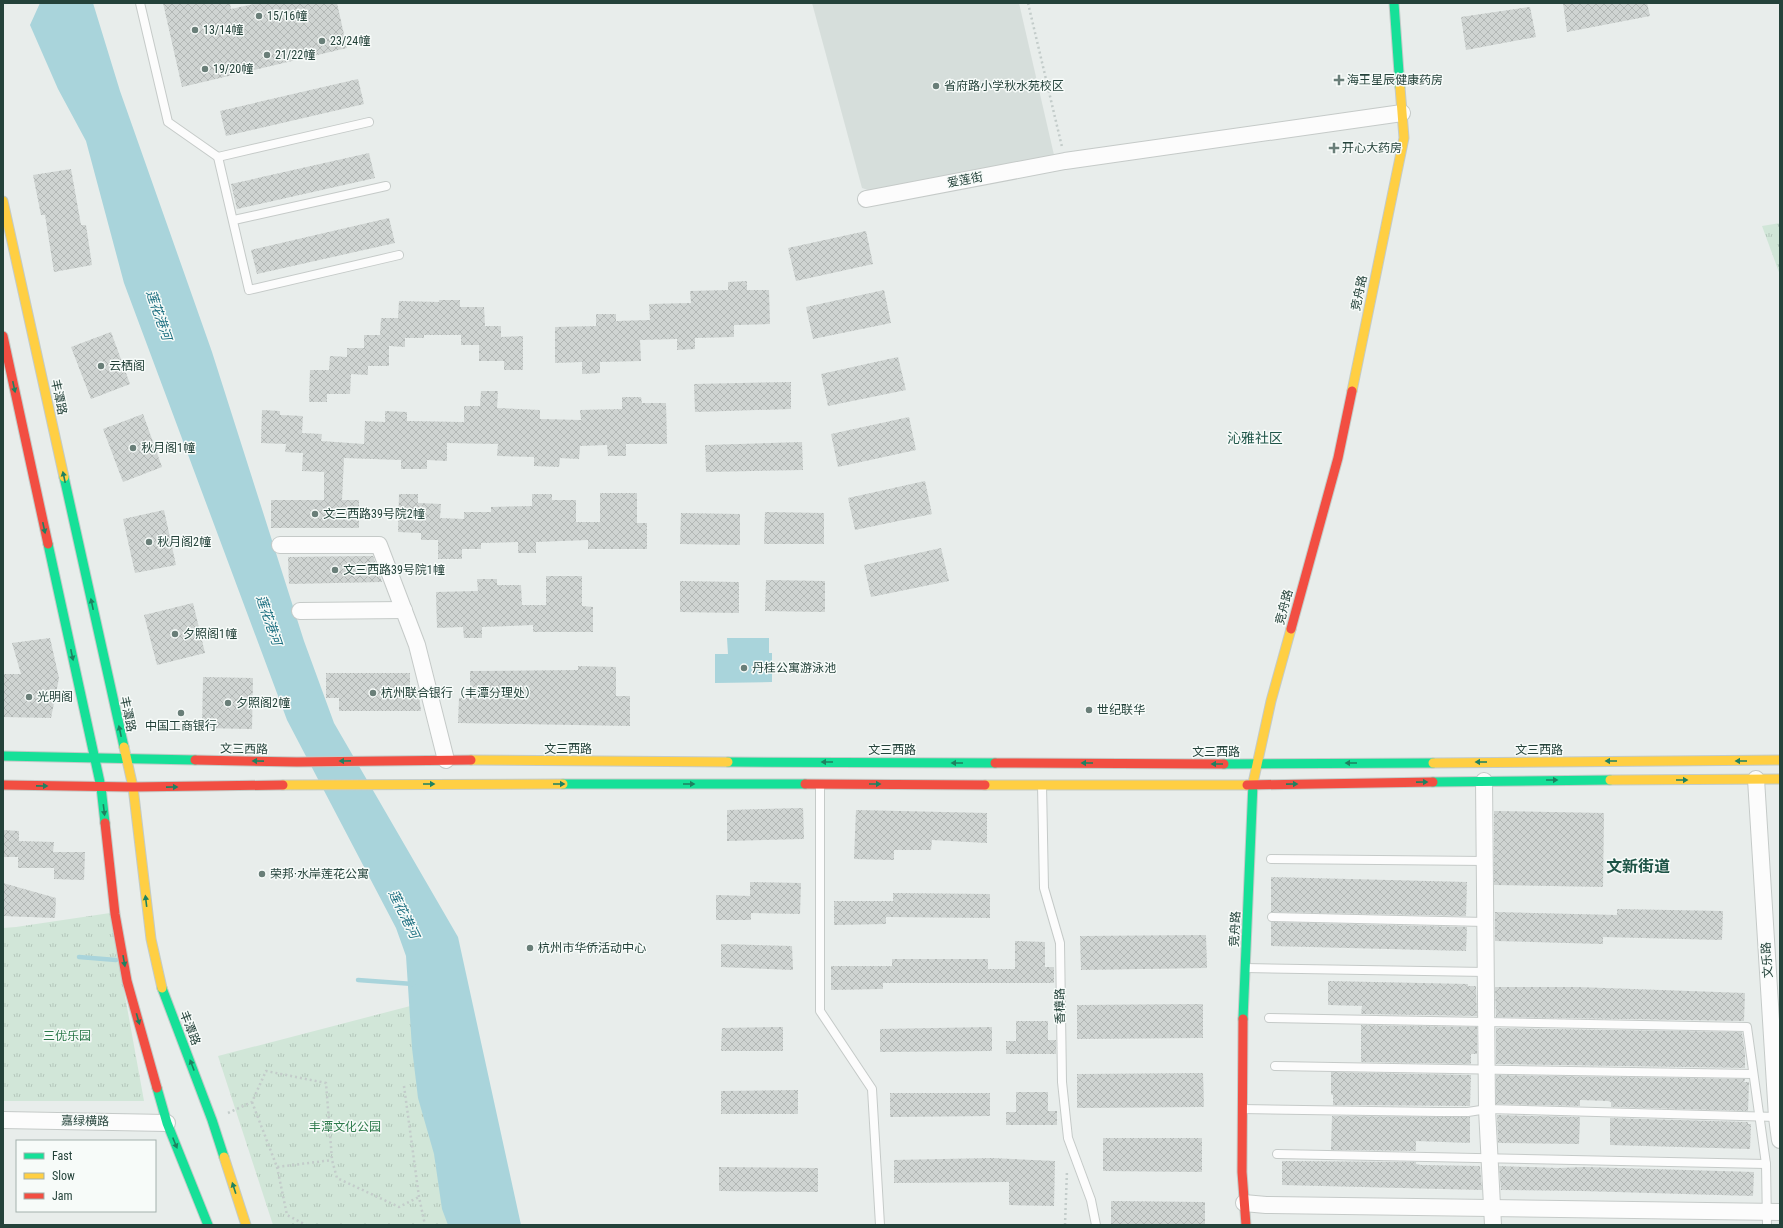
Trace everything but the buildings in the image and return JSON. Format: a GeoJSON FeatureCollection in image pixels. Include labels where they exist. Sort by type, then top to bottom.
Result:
{"type":"FeatureCollection","features":[{"type":"Feature","properties":{"kind":"main road","name":"竞舟路"},"geometry":{"type":"LineString","coordinates":[[1246,1225],[1242,1172],[1242,1110],[1245,968],[1253,785],[1256,764],[1271,701],[1338,458],[1404,138],[1394,3]]}},
{"type":"Feature","properties":{"kind":"main road","name":"丰潭路"},"geometry":{"type":"LineString","coordinates":[[3,201],[133,788],[151,939],[159,979],[212,1120],[246,1225]]}},
{"type":"Feature","properties":{"kind":"main road"},"geometry":{"type":"LineString","coordinates":[[3,336],[101,787],[120,941],[127,981],[167,1123],[208,1225]]}},
{"type":"Feature","properties":{"kind":"main road","name":"文三西路"},"geometry":{"type":"LineString","coordinates":[[3,756],[297,762],[446,760],[1256,764],[1780,760]]}},
{"type":"Feature","properties":{"kind":"main road"},"geometry":{"type":"LineString","coordinates":[[3,785],[133,788],[390,784],[1253,785],[1484,781],[1780,779]]}},
{"type":"Feature","properties":{"kind":"street","name":"爱莲街"},"geometry":{"type":"LineString","coordinates":[[866,198],[1065,161],[1402,113]]}},
{"type":"Feature","properties":{"kind":"street"},"geometry":{"type":"LineString","coordinates":[[280,545],[379,545],[417,645],[446,760]]}},
{"type":"Feature","properties":{"kind":"street"},"geometry":{"type":"LineString","coordinates":[[300,611],[404,610]]}},
{"type":"Feature","properties":{"kind":"street","name":"文乐路"},"geometry":{"type":"LineString","coordinates":[[1756,779],[1777,1117],[1780,1140]]}},
{"type":"Feature","properties":{"kind":"street"},"geometry":{"type":"LineString","coordinates":[[1484,781],[1487,1108],[1493,1225]]}},
{"type":"Feature","properties":{"kind":"street","name":"嘉绿横路"},"geometry":{"type":"LineString","coordinates":[[3,1120],[167,1123]]}},
{"type":"Feature","properties":{"kind":"street"},"geometry":{"type":"LineString","coordinates":[[1244,1203],[1266,1205],[1771,1216]]}},
{"type":"Feature","properties":{"kind":"lane"},"geometry":{"type":"LineString","coordinates":[[140,3],[168,122],[218,157],[234,220],[248,290],[399,255]]}},
{"type":"Feature","properties":{"kind":"lane"},"geometry":{"type":"LineString","coordinates":[[218,157],[369,122]]}},
{"type":"Feature","properties":{"kind":"lane"},"geometry":{"type":"LineString","coordinates":[[234,220],[386,186]]}},
{"type":"Feature","properties":{"kind":"lane"},"geometry":{"type":"LineString","coordinates":[[820,784],[820,1011],[872,1089],[880,1225]]}},
{"type":"Feature","properties":{"kind":"lane","name":"香樟路"},"geometry":{"type":"LineString","coordinates":[[1042,784],[1044,888],[1060,943],[1062,1075],[1068,1138],[1091,1200],[1096,1225]]}},
{"type":"Feature","properties":{"kind":"lane"},"geometry":{"type":"LineString","coordinates":[[1271,858],[1484,862]]}},
{"type":"Feature","properties":{"kind":"lane"},"geometry":{"type":"LineString","coordinates":[[1272,917],[1485,922]]}},
{"type":"Feature","properties":{"kind":"lane"},"geometry":{"type":"LineString","coordinates":[[1245,968],[1486,972]]}},
{"type":"Feature","properties":{"kind":"lane"},"geometry":{"type":"LineString","coordinates":[[1269,1018],[1747,1027],[1766,1164],[1771,1216]]}},
{"type":"Feature","properties":{"kind":"lane"},"geometry":{"type":"LineString","coordinates":[[1275,1066],[1753,1074]]}},
{"type":"Feature","properties":{"kind":"lane"},"geometry":{"type":"LineString","coordinates":[[1242,1110],[1468,1112],[1487,1108],[1777,1117]]}},
{"type":"Feature","properties":{"kind":"lane"},"geometry":{"type":"LineString","coordinates":[[1277,1154],[1766,1164]]}},
{"type":"Feature","properties":{"kind":"path"},"geometry":{"type":"LineString","coordinates":[[1028,3],[1065,161]]}},
{"type":"Feature","properties":{"kind":"path"},"geometry":{"type":"LineString","coordinates":[[212,1120],[252,1102],[266,1071],[326,1083],[332,1160],[337,1178],[399,1207],[419,1197]]}},
{"type":"Feature","properties":{"kind":"path"},"geometry":{"type":"LineString","coordinates":[[404,1086],[419,1197],[425,1225]]}},
{"type":"Feature","properties":{"kind":"path"},"geometry":{"type":"LineString","coordinates":[[252,1102],[277,1167],[287,1215],[306,1225]]}},
{"type":"Feature","properties":{"kind":"path"},"geometry":{"type":"LineString","coordinates":[[277,1167],[332,1160]]}},
{"type":"Feature","properties":{"kind":"path"},"geometry":{"type":"LineString","coordinates":[[1065,1225],[1067,1169]]}},
{"type":"Feature","properties":{"kind":"shaded area","name":"省府路小学秋水苑校区"},"geometry":{"type":"Polygon","coordinates":[[[812,3],[1019,3],[1057,168],[886,196],[862,188],[812,3]]]}},
{"type":"Feature","properties":{"kind":"green space"},"geometry":{"type":"Polygon","coordinates":[[[1780,223],[1780,275],[1762,226],[1780,223]]]}},
{"type":"Feature","properties":{"kind":"green space","name":"三优乐园"},"geometry":{"type":"Polygon","coordinates":[[[110,913],[144,1101],[3,1101],[3,928],[110,913]]]}},
{"type":"Feature","properties":{"kind":"green space","name":"丰潭文化公园"},"geometry":{"type":"Polygon","coordinates":[[[418,1004],[467,1225],[273,1225],[218,1056],[418,1004]]]}},
{"type":"Feature","properties":{"kind":"water","name":"莲花港河"},"geometry":{"type":"Polygon","coordinates":[[[40,3],[93,3],[120,91],[212,352],[304,641],[334,723],[458,937],[521,1225],[448,1225],[442,1209],[434,1154],[418,1098],[412,1048],[406,956],[396,928],[287,720],[124,283],[86,141],[58,89],[30,25],[40,3]]]}},
{"type":"Feature","properties":{"kind":"water","name":"丹桂公寓游泳池"},"geometry":{"type":"Polygon","coordinates":[[[727,638],[769,638],[769,653],[772,653],[772,682],[715,683],[715,654],[728,654],[727,638]]]}},
{"type":"Feature","properties":{"kind":"waterway"},"geometry":{"type":"LineString","coordinates":[[79,957],[116,960]]}},
{"type":"Feature","properties":{"kind":"waterway"},"geometry":{"type":"LineString","coordinates":[[358,980],[413,984]]}},
{"type":"Feature","properties":{"kind":"traffic: fast"},"geometry":{"type":"LineString","coordinates":[[1394,3],[1400,87]]}},
{"type":"Feature","properties":{"kind":"traffic: fast"},"geometry":{"type":"LineString","coordinates":[[64,477],[124,747]]}},
{"type":"Feature","properties":{"kind":"traffic: fast"},"geometry":{"type":"LineString","coordinates":[[48,544],[101,787],[105,823]]}},
{"type":"Feature","properties":{"kind":"traffic: fast"},"geometry":{"type":"LineString","coordinates":[[3,756],[195,760]]}},
{"type":"Feature","properties":{"kind":"traffic: fast"},"geometry":{"type":"LineString","coordinates":[[728,762],[995,763]]}},
{"type":"Feature","properties":{"kind":"traffic: fast"},"geometry":{"type":"LineString","coordinates":[[1224,764],[1433,763]]}},
{"type":"Feature","properties":{"kind":"traffic: fast"},"geometry":{"type":"LineString","coordinates":[[1433,782],[1610,780]]}},
{"type":"Feature","properties":{"kind":"traffic: fast"},"geometry":{"type":"LineString","coordinates":[[1243,1019],[1253,783]]}},
{"type":"Feature","properties":{"kind":"traffic: fast"},"geometry":{"type":"LineString","coordinates":[[563,784],[805,784]]}},
{"type":"Feature","properties":{"kind":"traffic: fast"},"geometry":{"type":"LineString","coordinates":[[162,988],[212,1120],[224,1157]]}},
{"type":"Feature","properties":{"kind":"traffic: fast"},"geometry":{"type":"LineString","coordinates":[[157,1088],[167,1123],[208,1225]]}},
{"type":"Feature","properties":{"kind":"traffic: slow"},"geometry":{"type":"LineString","coordinates":[[1352,391],[1404,138],[1400,87]]}},
{"type":"Feature","properties":{"kind":"traffic: slow"},"geometry":{"type":"LineString","coordinates":[[3,201],[64,477]]}},
{"type":"Feature","properties":{"kind":"traffic: slow"},"geometry":{"type":"LineString","coordinates":[[1253,783],[1271,701],[1291,629]]}},
{"type":"Feature","properties":{"kind":"traffic: slow"},"geometry":{"type":"LineString","coordinates":[[124,747],[133,787],[151,939],[162,988]]}},
{"type":"Feature","properties":{"kind":"traffic: slow"},"geometry":{"type":"LineString","coordinates":[[471,760],[728,762]]}},
{"type":"Feature","properties":{"kind":"traffic: slow"},"geometry":{"type":"LineString","coordinates":[[1433,763],[1780,760]]}},
{"type":"Feature","properties":{"kind":"traffic: slow"},"geometry":{"type":"LineString","coordinates":[[1610,780],[1780,779]]}},
{"type":"Feature","properties":{"kind":"traffic: slow"},"geometry":{"type":"LineString","coordinates":[[283,785],[563,784]]}},
{"type":"Feature","properties":{"kind":"traffic: slow"},"geometry":{"type":"LineString","coordinates":[[985,785],[1247,785]]}},
{"type":"Feature","properties":{"kind":"traffic: slow"},"geometry":{"type":"LineString","coordinates":[[224,1157],[246,1225]]}},
{"type":"Feature","properties":{"kind":"traffic: jam"},"geometry":{"type":"LineString","coordinates":[[3,336],[48,544]]}},
{"type":"Feature","properties":{"kind":"traffic: jam"},"geometry":{"type":"LineString","coordinates":[[1291,629],[1338,458],[1352,391]]}},
{"type":"Feature","properties":{"kind":"traffic: jam"},"geometry":{"type":"LineString","coordinates":[[195,760],[297,762],[471,760]]}},
{"type":"Feature","properties":{"kind":"traffic: jam"},"geometry":{"type":"LineString","coordinates":[[995,763],[1224,764]]}},
{"type":"Feature","properties":{"kind":"traffic: jam"},"geometry":{"type":"LineString","coordinates":[[1247,785],[1433,782]]}},
{"type":"Feature","properties":{"kind":"traffic: jam"},"geometry":{"type":"LineString","coordinates":[[805,784],[985,785]]}},
{"type":"Feature","properties":{"kind":"traffic: jam"},"geometry":{"type":"LineString","coordinates":[[3,785],[133,787],[283,785]]}},
{"type":"Feature","properties":{"kind":"traffic: jam"},"geometry":{"type":"LineString","coordinates":[[105,823],[115,914],[127,981],[157,1088]]}},
{"type":"Feature","properties":{"kind":"traffic: jam"},"geometry":{"type":"LineString","coordinates":[[1243,1019],[1242,1172],[1246,1225]]}},
{"type":"Feature","properties":{"kind":"place","name":"15/16幢"},"geometry":{"type":"Point","coordinates":[259,16]}},
{"type":"Feature","properties":{"kind":"place","name":"13/14幢"},"geometry":{"type":"Point","coordinates":[195,30]}},
{"type":"Feature","properties":{"kind":"place","name":"23/24幢"},"geometry":{"type":"Point","coordinates":[322,41]}},
{"type":"Feature","properties":{"kind":"place","name":"21/22幢"},"geometry":{"type":"Point","coordinates":[267,55]}},
{"type":"Feature","properties":{"kind":"place","name":"19/20幢"},"geometry":{"type":"Point","coordinates":[205,69]}},
{"type":"Feature","properties":{"kind":"place","name":"海王星辰健康药房"},"geometry":{"type":"Point","coordinates":[1339,80]}},
{"type":"Feature","properties":{"kind":"place","name":"省府路小学秋水苑校区"},"geometry":{"type":"Point","coordinates":[936,86]}},
{"type":"Feature","properties":{"kind":"place","name":"开心大药房"},"geometry":{"type":"Point","coordinates":[1334,148]}},
{"type":"Feature","properties":{"kind":"place","name":"云栖阁"},"geometry":{"type":"Point","coordinates":[101,366]}},
{"type":"Feature","properties":{"kind":"place","name":"秋月阁1幢"},"geometry":{"type":"Point","coordinates":[133,448]}},
{"type":"Feature","properties":{"kind":"place","name":"文三西路39号院2幢"},"geometry":{"type":"Point","coordinates":[315,514]}},
{"type":"Feature","properties":{"kind":"place","name":"秋月阁2幢"},"geometry":{"type":"Point","coordinates":[149,542]}},
{"type":"Feature","properties":{"kind":"place","name":"文三西路39号院1幢"},"geometry":{"type":"Point","coordinates":[335,570]}},
{"type":"Feature","properties":{"kind":"place","name":"夕照阁1幢"},"geometry":{"type":"Point","coordinates":[175,634]}},
{"type":"Feature","properties":{"kind":"place","name":"丹桂公寓游泳池"},"geometry":{"type":"Point","coordinates":[744,668]}},
{"type":"Feature","properties":{"kind":"place","name":"杭州联合银行（丰潭分理处）"},"geometry":{"type":"Point","coordinates":[373,693]}},
{"type":"Feature","properties":{"kind":"place","name":"光明阁"},"geometry":{"type":"Point","coordinates":[29,697]}},
{"type":"Feature","properties":{"kind":"place","name":"夕照阁2幢"},"geometry":{"type":"Point","coordinates":[228,703]}},
{"type":"Feature","properties":{"kind":"place","name":"世纪联华"},"geometry":{"type":"Point","coordinates":[1089,710]}},
{"type":"Feature","properties":{"kind":"place","name":"中国工商银行"},"geometry":{"type":"Point","coordinates":[181,713]}},
{"type":"Feature","properties":{"kind":"place","name":"荣邦·水岸莲花公寓"},"geometry":{"type":"Point","coordinates":[262,874]}},
{"type":"Feature","properties":{"kind":"place","name":"杭州市华侨活动中心"},"geometry":{"type":"Point","coordinates":[530,948]}},
{"type":"Feature","properties":{"kind":"district","name":"沁雅社区"},"geometry":{"type":"Point","coordinates":[1255,438]}},
{"type":"Feature","properties":{"kind":"district","name":"文新街道"},"geometry":{"type":"Point","coordinates":[1638,866]}}]}
